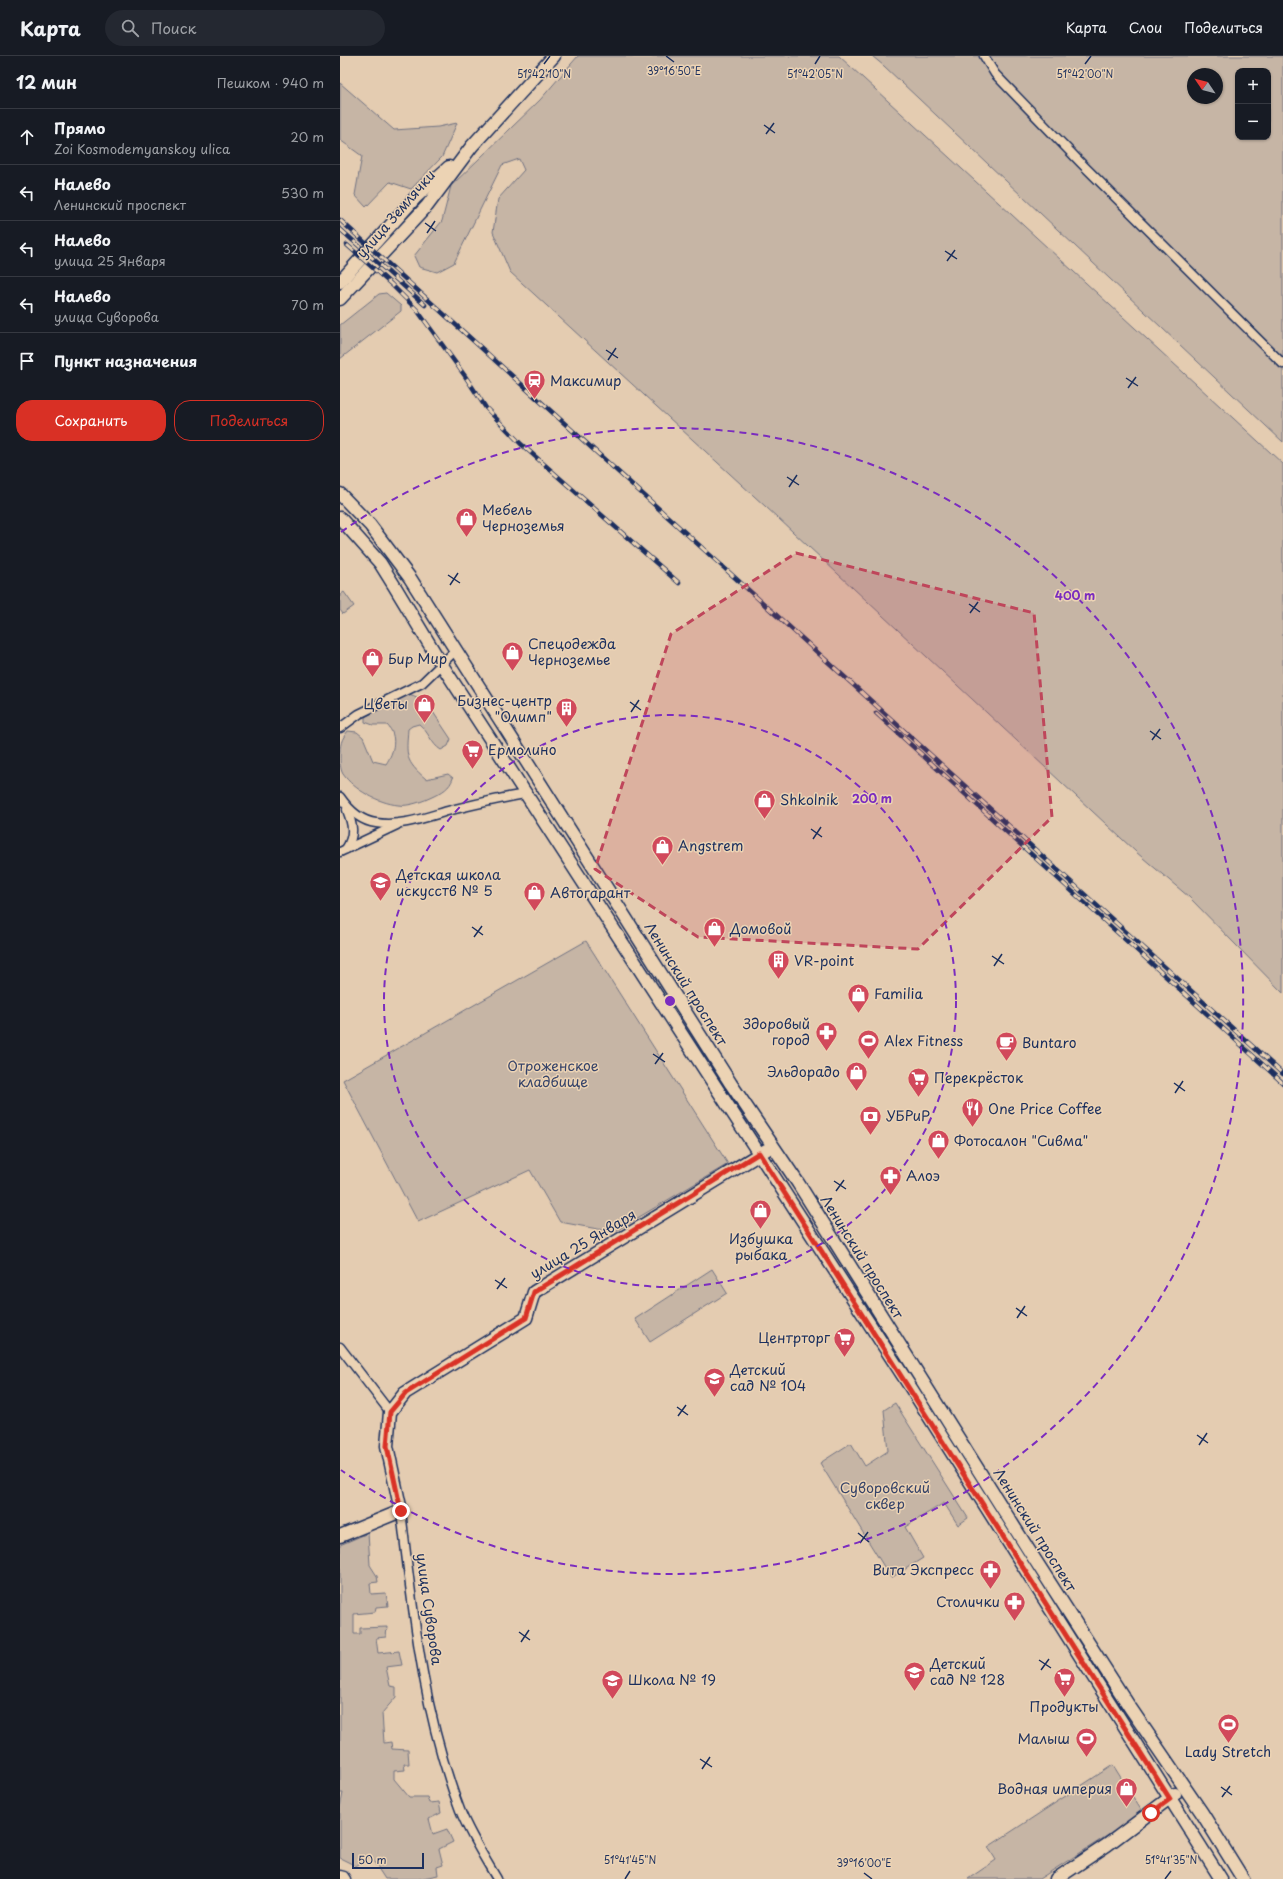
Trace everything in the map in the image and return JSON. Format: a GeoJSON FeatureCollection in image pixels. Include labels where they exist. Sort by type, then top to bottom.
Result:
{"type":"FeatureCollection","features":[{"type":"Feature","properties":{"kind":"main road","name":"улица Землячки"},"geometry":{"type":"LineString","coordinates":[[340,282],[416,197],[472,146],[554,56]]}},
{"type":"Feature","properties":{"kind":"main road","name":"улица Землячки"},"geometry":{"type":"LineString","coordinates":[[340,299],[427,206],[472,146]]}},
{"type":"Feature","properties":{"kind":"main road","name":"Ленинский проспект"},"geometry":{"type":"LineString","coordinates":[[340,494],[370,525],[410,578],[731,1084],[773,1145],[1028,1549],[1182,1786],[1202,1813],[1243,1879]]}},
{"type":"Feature","properties":{"kind":"main road","name":"Ленинский проспект"},"geometry":{"type":"LineString","coordinates":[[340,518],[380,563],[442,665],[911,1388],[1028,1576],[1221,1879]]}},
{"type":"Feature","properties":{"kind":"main road"},"geometry":{"type":"LineString","coordinates":[[526,794],[533,789],[536,789],[548,808],[559,813]]}},
{"type":"Feature","properties":{"kind":"main road","name":"улица 25 Января"},"geometry":{"type":"LineString","coordinates":[[390,1412],[406,1393],[526,1318],[534,1292],[773,1145]]}},
{"type":"Feature","properties":{"kind":"main road","name":"улица Суворова"},"geometry":{"type":"LineString","coordinates":[[390,1412],[387,1446],[401,1511]]}},
{"type":"Feature","properties":{"kind":"main road"},"geometry":{"type":"LineString","coordinates":[[340,1536],[401,1511]]}},
{"type":"Feature","properties":{"kind":"main road"},"geometry":{"type":"LineString","coordinates":[[1056,1879],[1170,1799],[1182,1786]]}},
{"type":"Feature","properties":{"kind":"street"},"geometry":{"type":"LineString","coordinates":[[984,56],[995,74],[1082,164],[1283,364]]}},
{"type":"Feature","properties":{"kind":"street"},"geometry":{"type":"LineString","coordinates":[[340,728],[360,714],[422,683],[455,651]]}},
{"type":"Feature","properties":{"kind":"street"},"geometry":{"type":"LineString","coordinates":[[343,851],[399,824],[498,798],[526,794]]}},
{"type":"Feature","properties":{"kind":"street"},"geometry":{"type":"LineString","coordinates":[[340,797],[354,814],[365,820],[376,823],[399,824]]}},
{"type":"Feature","properties":{"kind":"street"},"geometry":{"type":"LineString","coordinates":[[343,851],[350,842],[353,834],[353,824],[346,806]]}},
{"type":"Feature","properties":{"kind":"street"},"geometry":{"type":"LineString","coordinates":[[340,1347],[390,1412]]}},
{"type":"Feature","properties":{"kind":"street","name":"улица Суворова"},"geometry":{"type":"LineString","coordinates":[[401,1511],[417,1640],[435,1736],[460,1811],[497,1879]]}},
{"type":"Feature","properties":{"kind":"street"},"geometry":{"type":"LineString","coordinates":[[340,1875],[344,1876],[346,1879]]}},
{"type":"Feature","properties":{"kind":"highlighted area"},"geometry":{"type":"Polygon","coordinates":[[[796,553],[1034,613],[1052,817],[918,949],[698,937],[595,869],[671,634],[796,553]]]}},
{"type":"Feature","properties":{"kind":"green space"},"geometry":{"type":"Polygon","coordinates":[[[578,56],[839,56],[1283,464],[1283,993],[1189,897],[1136,852],[778,518],[510,272],[493,232],[498,199],[524,170],[519,159],[502,165],[454,263],[437,272],[419,267],[414,256],[442,221],[451,186],[540,100],[578,56]]]}},
{"type":"Feature","properties":{"kind":"green space"},"geometry":{"type":"Polygon","coordinates":[[[872,56],[1283,56],[1283,442],[884,66],[872,56]]]}},
{"type":"Feature","properties":{"kind":"green space"},"geometry":{"type":"Polygon","coordinates":[[[340,83],[394,130],[438,127],[457,123],[442,157],[411,189],[390,182],[366,207],[355,195],[362,156],[340,140],[340,83]]]}},
{"type":"Feature","properties":{"kind":"green space"},"geometry":{"type":"Polygon","coordinates":[[[386,293],[401,306],[401,311],[340,359],[340,325],[379,294],[386,293]]]}},
{"type":"Feature","properties":{"kind":"green space"},"geometry":{"type":"Polygon","coordinates":[[[344,592],[354,606],[343,614],[340,610],[340,595],[344,592]]]}},
{"type":"Feature","properties":{"kind":"green space"},"geometry":{"type":"Polygon","coordinates":[[[409,694],[425,700],[451,739],[448,746],[441,750],[435,745],[419,724],[412,726],[408,729],[408,757],[414,767],[426,779],[448,774],[453,778],[448,787],[426,800],[406,805],[391,804],[375,799],[360,790],[348,780],[343,774],[341,768],[340,748],[341,742],[348,731],[357,732],[363,737],[373,761],[386,764],[393,749],[393,734],[387,725],[373,725],[365,722],[365,717],[409,694]]]}},
{"type":"Feature","properties":{"kind":"green space","name":"Отроженское кладбище"},"geometry":{"type":"Polygon","coordinates":[[[586,941],[728,1164],[614,1232],[560,1222],[530,1170],[418,1222],[343,1080],[586,941]]]}},
{"type":"Feature","properties":{"kind":"green space"},"geometry":{"type":"Polygon","coordinates":[[[712,1269],[727,1293],[650,1342],[635,1319],[712,1269]]]}},
{"type":"Feature","properties":{"kind":"green space","name":"Суворовский сквер"},"geometry":{"type":"Polygon","coordinates":[[[895,1403],[968,1518],[958,1525],[944,1503],[905,1527],[923,1558],[891,1578],[820,1463],[851,1443],[865,1466],[888,1451],[884,1410],[895,1403]]]}},
{"type":"Feature","properties":{"kind":"green space"},"geometry":{"type":"Polygon","coordinates":[[[368,1533],[370,1565],[377,1576],[378,1582],[370,1583],[371,1594],[386,1593],[388,1606],[376,1607],[375,1612],[354,1614],[354,1634],[360,1634],[360,1628],[387,1627],[386,1637],[376,1638],[378,1653],[399,1651],[402,1665],[386,1667],[390,1686],[396,1687],[396,1697],[382,1713],[384,1743],[391,1742],[392,1749],[408,1750],[409,1764],[404,1764],[405,1770],[394,1771],[394,1779],[409,1797],[427,1797],[429,1803],[439,1802],[441,1813],[429,1819],[433,1834],[447,1829],[453,1842],[439,1849],[443,1865],[437,1867],[438,1875],[418,1879],[385,1879],[370,1856],[356,1866],[340,1858],[340,1808],[343,1793],[340,1793],[340,1545],[368,1533]]]}},
{"type":"Feature","properties":{"kind":"green space"},"geometry":{"type":"Polygon","coordinates":[[[1113,1765],[1143,1813],[1039,1879],[968,1879],[996,1860],[988,1847],[1113,1765]]]}},
{"type":"Feature","properties":{"kind":"railway"},"geometry":{"type":"LineString","coordinates":[[340,220],[1283,1074]]}},
{"type":"Feature","properties":{"kind":"railway"},"geometry":{"type":"LineString","coordinates":[[340,229],[425,305]]}},
{"type":"Feature","properties":{"kind":"railway"},"geometry":{"type":"LineString","coordinates":[[347,245],[391,284],[417,310],[465,376],[486,408],[521,444],[679,583]]}},
{"type":"Feature","properties":{"kind":"railway"},"geometry":{"type":"LineString","coordinates":[[876,713],[1283,1083]]}},
{"type":"Feature","properties":{"kind":"place","name":"Максимир"},"geometry":{"type":"Point","coordinates":[535,400]}},
{"type":"Feature","properties":{"kind":"place","name":"Мебель Черноземья"},"geometry":{"type":"Point","coordinates":[466,538]}},
{"type":"Feature","properties":{"kind":"place","name":"Спецодежда Черноземье"},"geometry":{"type":"Point","coordinates":[513,672]}},
{"type":"Feature","properties":{"kind":"place","name":"Бир Мир"},"geometry":{"type":"Point","coordinates":[372,678]}},
{"type":"Feature","properties":{"kind":"place","name":"Цветы"},"geometry":{"type":"Point","coordinates":[424,724]}},
{"type":"Feature","properties":{"kind":"place","name":"Бизнес-центр \"Олимп\""},"geometry":{"type":"Point","coordinates":[567,728]}},
{"type":"Feature","properties":{"kind":"place","name":"Ермолино"},"geometry":{"type":"Point","coordinates":[473,770]}},
{"type":"Feature","properties":{"kind":"place","name":"Shkolnik"},"geometry":{"type":"Point","coordinates":[765,820]}},
{"type":"Feature","properties":{"kind":"place","name":"Angstrem"},"geometry":{"type":"Point","coordinates":[663,866]}},
{"type":"Feature","properties":{"kind":"place","name":"Детская школа искусств № 5"},"geometry":{"type":"Point","coordinates":[380,902]}},
{"type":"Feature","properties":{"kind":"place","name":"Автогарант"},"geometry":{"type":"Point","coordinates":[534,912]}},
{"type":"Feature","properties":{"kind":"place","name":"Домовой"},"geometry":{"type":"Point","coordinates":[714,948]}},
{"type":"Feature","properties":{"kind":"place","name":"VR-point"},"geometry":{"type":"Point","coordinates":[778,980]}},
{"type":"Feature","properties":{"kind":"place","name":"Familia"},"geometry":{"type":"Point","coordinates":[858,1014]}},
{"type":"Feature","properties":{"kind":"place","name":"Здоровый город"},"geometry":{"type":"Point","coordinates":[826,1052]}},
{"type":"Feature","properties":{"kind":"place","name":"Alex Fitness"},"geometry":{"type":"Point","coordinates":[869,1060]}},
{"type":"Feature","properties":{"kind":"place","name":"Buntaro"},"geometry":{"type":"Point","coordinates":[1006,1062]}},
{"type":"Feature","properties":{"kind":"place","name":"Эльдорадо"},"geometry":{"type":"Point","coordinates":[856,1092]}},
{"type":"Feature","properties":{"kind":"place","name":"Перекрёсток"},"geometry":{"type":"Point","coordinates":[919,1098]}},
{"type":"Feature","properties":{"kind":"place","name":"One Price Coffee"},"geometry":{"type":"Point","coordinates":[972,1128]}},
{"type":"Feature","properties":{"kind":"place","name":"УБРиР"},"geometry":{"type":"Point","coordinates":[870,1136]}},
{"type":"Feature","properties":{"kind":"place","name":"Фотосалон \"Сивма\""},"geometry":{"type":"Point","coordinates":[939,1160]}},
{"type":"Feature","properties":{"kind":"place","name":"Алоэ"},"geometry":{"type":"Point","coordinates":[891,1196]}},
{"type":"Feature","properties":{"kind":"place","name":"Избушка рыбака"},"geometry":{"type":"Point","coordinates":[761,1230]}},
{"type":"Feature","properties":{"kind":"place","name":"Центрторг"},"geometry":{"type":"Point","coordinates":[845,1358]}},
{"type":"Feature","properties":{"kind":"place","name":"Детский сад № 104"},"geometry":{"type":"Point","coordinates":[715,1398]}},
{"type":"Feature","properties":{"kind":"place","name":"Вита Экспресс"},"geometry":{"type":"Point","coordinates":[990,1590]}},
{"type":"Feature","properties":{"kind":"place","name":"Столички"},"geometry":{"type":"Point","coordinates":[1015,1622]}},
{"type":"Feature","properties":{"kind":"place","name":"Детский сад № 128"},"geometry":{"type":"Point","coordinates":[914,1692]}},
{"type":"Feature","properties":{"kind":"place","name":"Продукты"},"geometry":{"type":"Point","coordinates":[1064,1698]}},
{"type":"Feature","properties":{"kind":"place","name":"Школа № 19"},"geometry":{"type":"Point","coordinates":[612,1700]}},
{"type":"Feature","properties":{"kind":"place","name":"Lady Stretch"},"geometry":{"type":"Point","coordinates":[1228,1744]}},
{"type":"Feature","properties":{"kind":"place","name":"Малыш"},"geometry":{"type":"Point","coordinates":[1086,1758]}},
{"type":"Feature","properties":{"kind":"place","name":"Водная империя"},"geometry":{"type":"Point","coordinates":[1127,1808]}},
{"type":"Feature","properties":{"kind":"route"},"geometry":{"type":"LineString","coordinates":[[401,1511],[388,1457],[387,1446],[390,1412],[406,1393],[526,1318],[534,1292],[708,1186],[759,1153],[911,1388],[1028,1576],[1170,1799],[1151,1813]]}}]}
